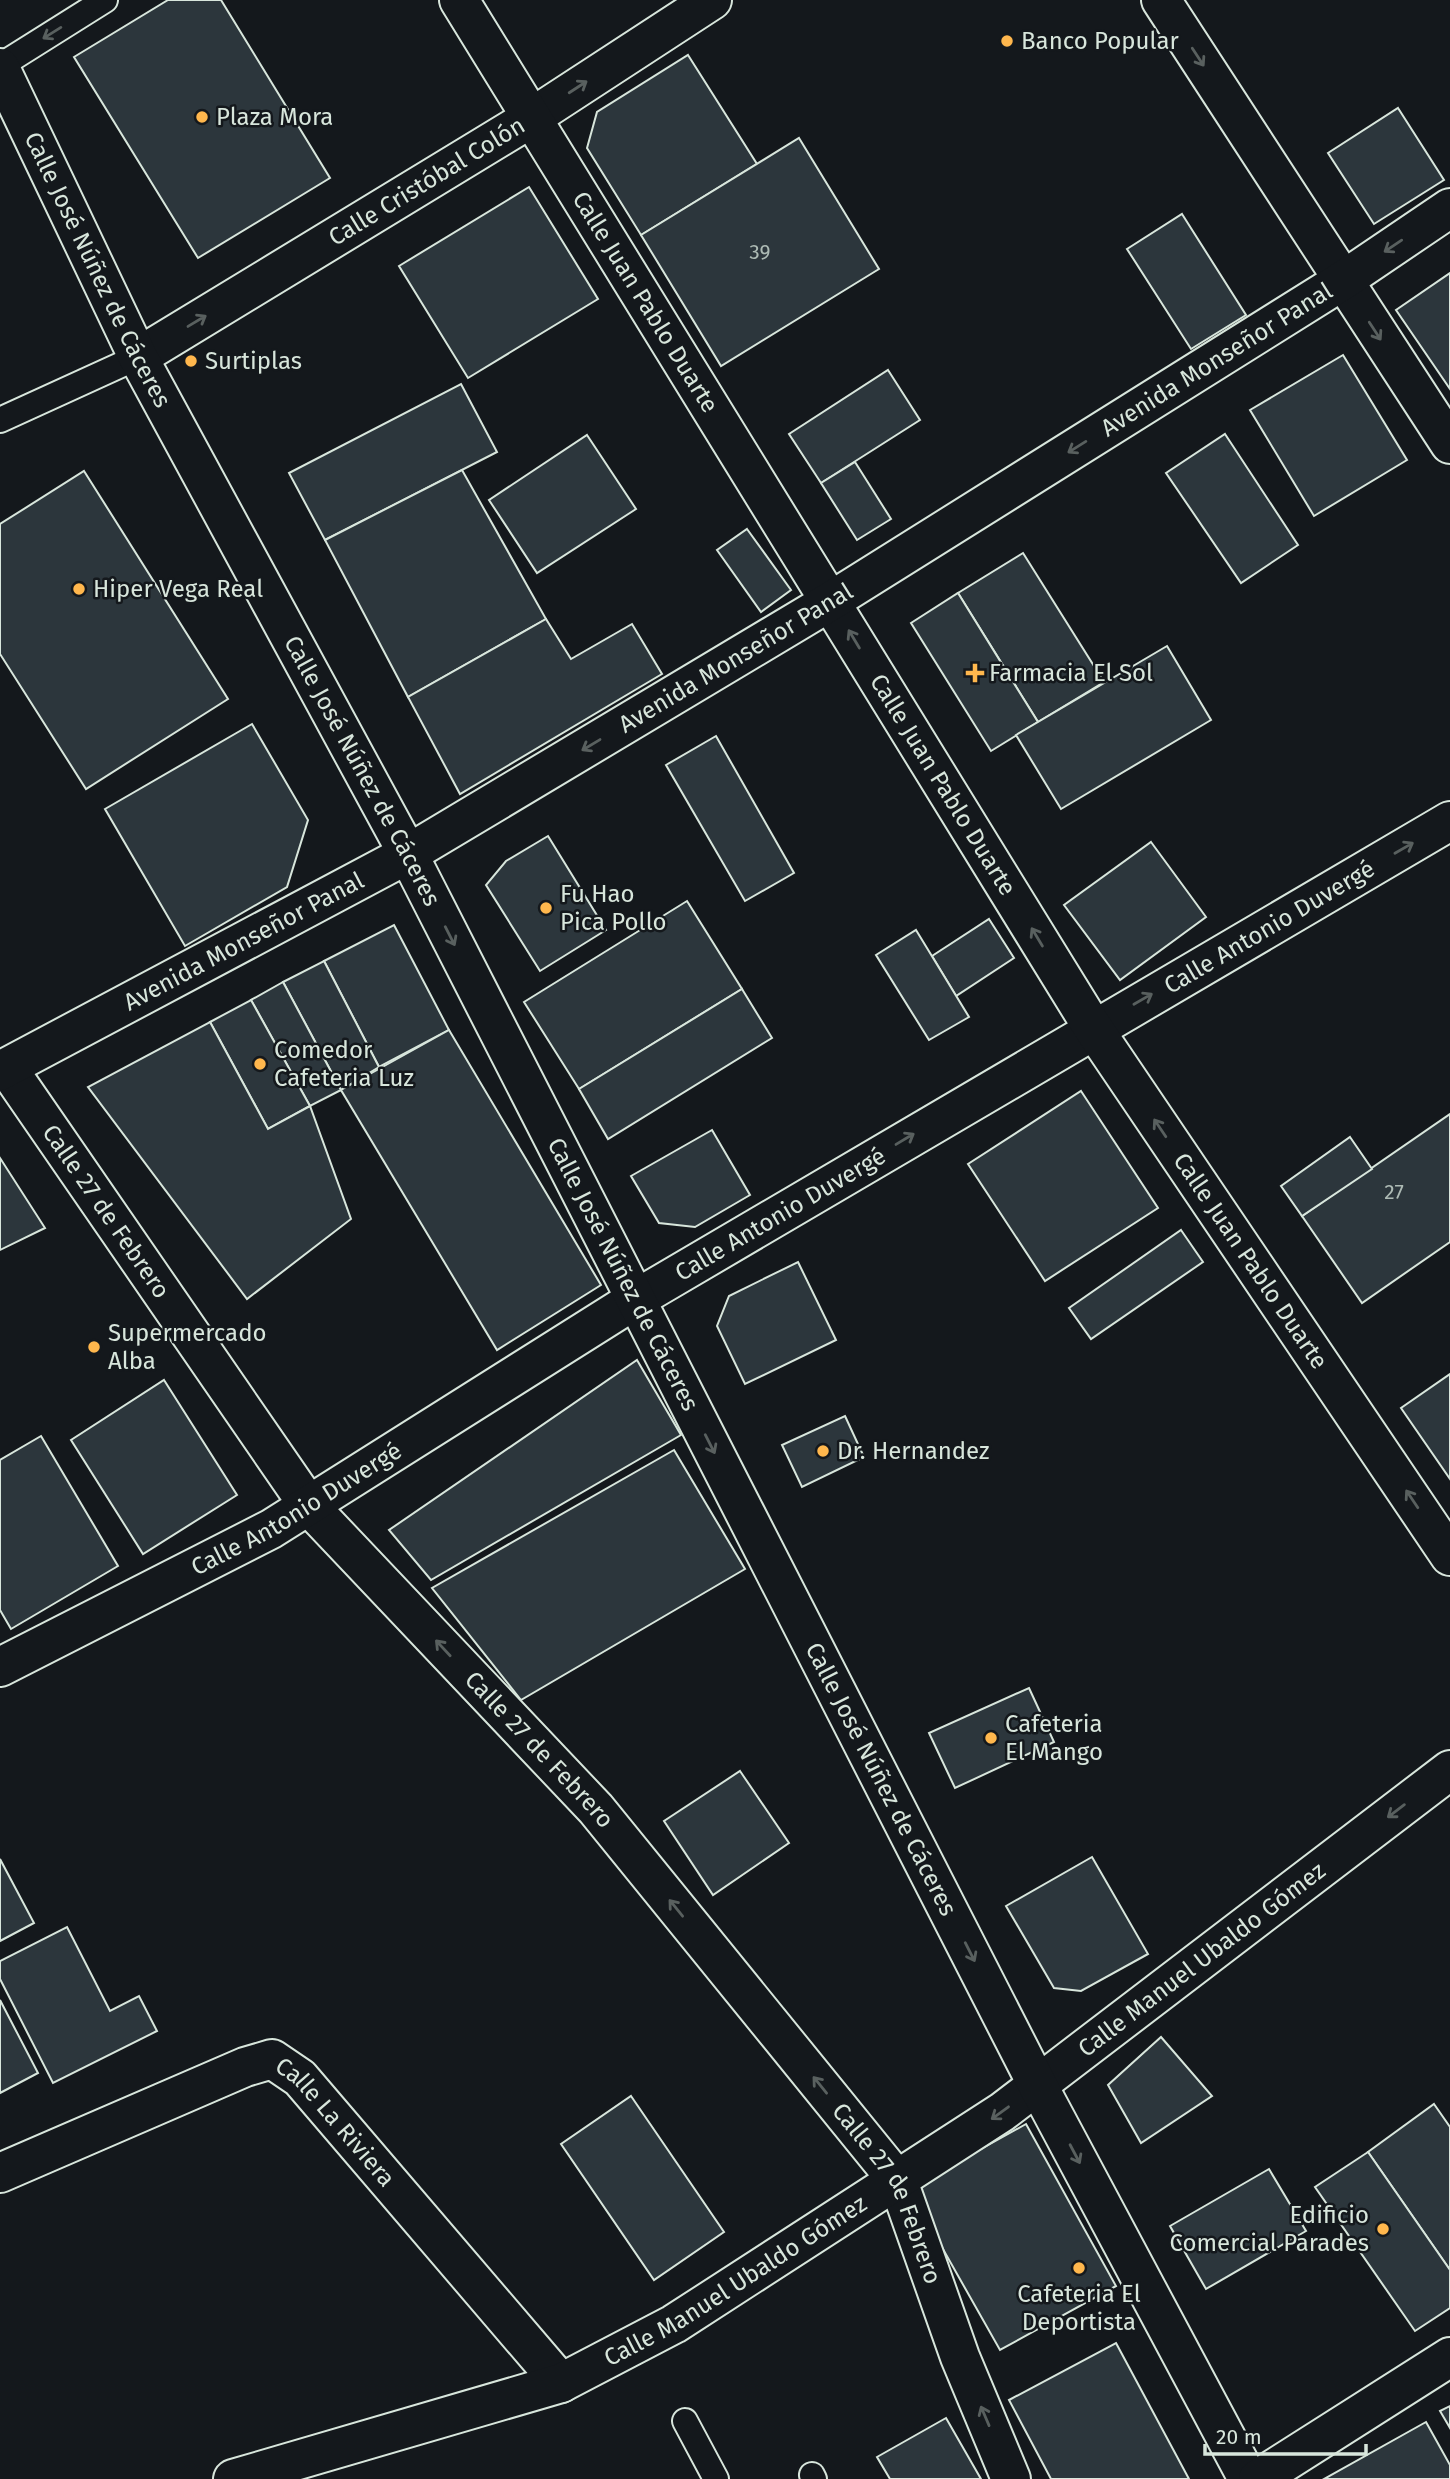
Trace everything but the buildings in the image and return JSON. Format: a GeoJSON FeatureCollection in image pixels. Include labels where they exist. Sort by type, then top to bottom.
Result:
{"type":"FeatureCollection","features":[{"type":"Feature","properties":{"kind":"street","name":"Calle Juan Pablo Duarte"},"geometry":{"type":"LineString","coordinates":[[459,0],[1093,1028],[1450,1556]]}},
{"type":"Feature","properties":{"kind":"street","name":"Calle Cristóbal Colón"},"geometry":{"type":"LineString","coordinates":[[138,357],[531,118],[712,0]]}},
{"type":"Feature","properties":{"kind":"street"},"geometry":{"type":"LineString","coordinates":[[1161,0],[1450,444]]}},
{"type":"Feature","properties":{"kind":"street","name":"Calle José Núñez de Cáceres"},"geometry":{"type":"LineString","coordinates":[[0,67],[138,357],[408,854],[1037,2084],[1248,2479]]}},
{"type":"Feature","properties":{"kind":"street","name":"Avenida Monseñor Panal"},"geometry":{"type":"LineString","coordinates":[[3,1065],[408,854],[831,601],[1342,281],[1450,208]]}},
{"type":"Feature","properties":{"kind":"street","name":"Calle Antonio Duvergé"},"geometry":{"type":"LineString","coordinates":[[0,1667],[271,1530],[636,1299],[1093,1028],[1450,821]]}},
{"type":"Feature","properties":{"kind":"street","name":"Calle 27 de Febrero"},"geometry":{"type":"LineString","coordinates":[[3,1065],[309,1506],[596,1810],[898,2181],[960,2357],[1011,2479]]}},
{"type":"Feature","properties":{"kind":"street","name":"Calle Manuel Ubaldo Gómez"},"geometry":{"type":"LineString","coordinates":[[233,2479],[561,2383],[674,2324],[1002,2112],[1450,1770]]}},
{"type":"Feature","properties":{"kind":"street","name":"Calle La Riviera"},"geometry":{"type":"LineString","coordinates":[[0,2173],[244,2067],[272,2059],[300,2078],[561,2383]]}},
{"type":"Feature","properties":{"kind":"street"},"geometry":{"type":"LineString","coordinates":[[1258,2479],[1450,2357]]}},
{"type":"Feature","properties":{"kind":"lane"},"geometry":{"type":"LineString","coordinates":[[0,67],[105,0]]}},
{"type":"Feature","properties":{"kind":"lane"},"geometry":{"type":"LineString","coordinates":[[0,419],[138,357]]}},
{"type":"Feature","properties":{"kind":"lane"},"geometry":{"type":"LineString","coordinates":[[685,2421],[716,2479]]}},
{"type":"Feature","properties":{"kind":"place","name":"Banco Popular"},"geometry":{"type":"Point","coordinates":[1007,41]}},
{"type":"Feature","properties":{"kind":"place","name":"Plaza Mora"},"geometry":{"type":"Point","coordinates":[202,117]}},
{"type":"Feature","properties":{"kind":"place","name":"Surtiplas"},"geometry":{"type":"Point","coordinates":[191,361]}},
{"type":"Feature","properties":{"kind":"place","name":"Hiper Vega Real"},"geometry":{"type":"Point","coordinates":[79,589]}},
{"type":"Feature","properties":{"kind":"place","name":"Farmacia El Sol"},"geometry":{"type":"Point","coordinates":[975,673]}},
{"type":"Feature","properties":{"kind":"place","name":"Fu Hao Pica Pollo"},"geometry":{"type":"Point","coordinates":[546,908]}},
{"type":"Feature","properties":{"kind":"place","name":"Comedor Cafeteria Luz"},"geometry":{"type":"Point","coordinates":[260,1064]}},
{"type":"Feature","properties":{"kind":"place","name":"Supermercado Alba"},"geometry":{"type":"Point","coordinates":[94,1347]}},
{"type":"Feature","properties":{"kind":"place","name":"Dr. Hernandez"},"geometry":{"type":"Point","coordinates":[823,1451]}},
{"type":"Feature","properties":{"kind":"place","name":"Cafeteria El Mango"},"geometry":{"type":"Point","coordinates":[991,1738]}},
{"type":"Feature","properties":{"kind":"place","name":"Edificio Comercial Parades"},"geometry":{"type":"Point","coordinates":[1383,2229]}},
{"type":"Feature","properties":{"kind":"place","name":"Cafeteria El Deportista"},"geometry":{"type":"Point","coordinates":[1079,2268]}}]}
